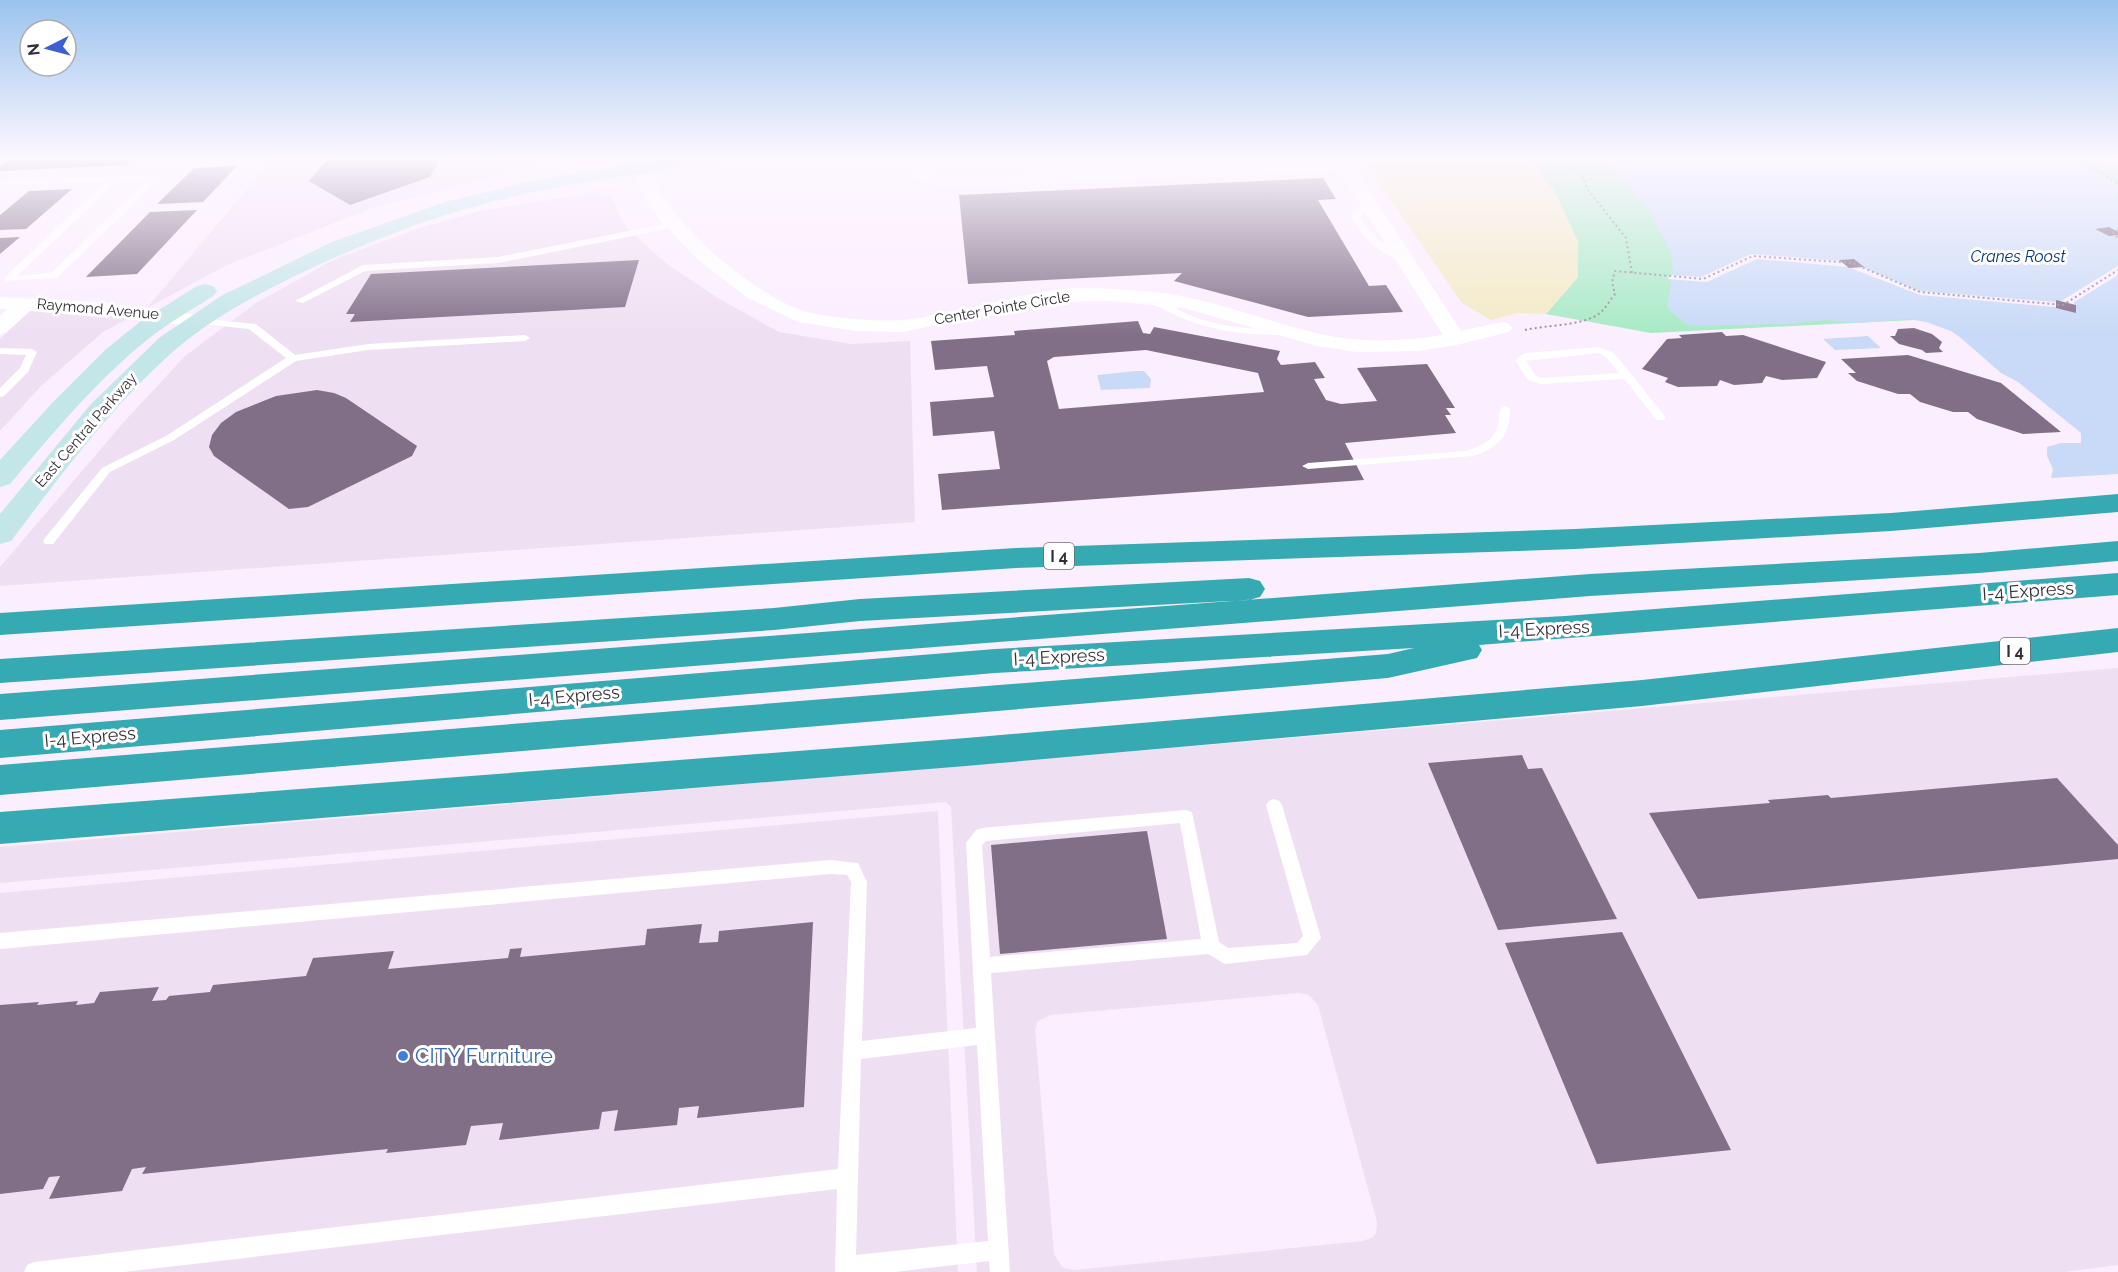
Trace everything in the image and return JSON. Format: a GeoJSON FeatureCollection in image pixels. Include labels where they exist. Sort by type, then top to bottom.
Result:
{"type":"FeatureCollection","features":[{"type":"Feature","properties":{"kind":"highway","name":"I 4"},"geometry":{"type":"LineString","coordinates":[[0,624],[1016,558],[1575,539],[1890,522],[2118,503]]}},
{"type":"Feature","properties":{"kind":"highway","name":"I-4 Express"},"geometry":{"type":"LineString","coordinates":[[0,707],[1590,585],[1968,564],[2118,551]]}},
{"type":"Feature","properties":{"kind":"highway"},"geometry":{"type":"LineString","coordinates":[[0,671],[233,654],[454,642],[774,619],[860,610],[1074,597],[1506,578],[1590,585]]}},
{"type":"Feature","properties":{"kind":"highway","name":"I-4 Express"},"geometry":{"type":"LineString","coordinates":[[0,744],[995,661],[1565,628],[2118,584]]}},
{"type":"Feature","properties":{"kind":"highway"},"geometry":{"type":"LineString","coordinates":[[0,780],[1388,666],[1565,628]]}},
{"type":"Feature","properties":{"kind":"highway","name":"I 4"},"geometry":{"type":"LineString","coordinates":[[0,828],[966,752],[1630,694],[2118,640]]}},
{"type":"Feature","properties":{"kind":"main road","name":"East Central Parkway"},"geometry":{"type":"LineString","coordinates":[[0,478],[84,383],[133,339],[166,315],[236,273],[307,240],[371,215]]}},
{"type":"Feature","properties":{"kind":"main road","name":"East Central Parkway"},"geometry":{"type":"LineString","coordinates":[[0,534],[56,462],[127,380],[196,321],[259,284],[330,251],[426,215]]}},
{"type":"Feature","properties":{"kind":"street","name":"Center Pointe Circle"},"geometry":{"type":"LineString","coordinates":[[665,215],[704,255],[755,294],[798,316],[856,325],[902,326],[1056,296],[1150,298],[1198,306],[1332,343],[1402,348],[1502,328]]}},
{"type":"Feature","properties":{"kind":"street"},"geometry":{"type":"LineString","coordinates":[[1376,215],[1456,339]]}},
{"type":"Feature","properties":{"kind":"street","name":"Raymond Avenue"},"geometry":{"type":"LineString","coordinates":[[0,303],[26,303],[166,315],[196,321]]}},
{"type":"Feature","properties":{"kind":"street"},"geometry":{"type":"LineString","coordinates":[[0,328],[26,303]]}},
{"type":"Feature","properties":{"kind":"lane"},"geometry":{"type":"LineString","coordinates":[[75,215],[8,279],[54,276],[116,215]]}},
{"type":"Feature","properties":{"kind":"lane"},"geometry":{"type":"LineString","coordinates":[[300,301],[363,268],[498,260],[674,225]]}},
{"type":"Feature","properties":{"kind":"lane"},"geometry":{"type":"LineString","coordinates":[[196,321],[252,326],[293,358]]}},
{"type":"Feature","properties":{"kind":"lane"},"geometry":{"type":"LineString","coordinates":[[49,541],[106,470],[170,438],[293,358],[368,347],[525,338]]}},
{"type":"Feature","properties":{"kind":"lane"},"geometry":{"type":"LineString","coordinates":[[1627,376],[1541,381],[1532,378],[1521,360],[1525,356],[1599,350],[1610,355],[1627,376],[1661,418]]}},
{"type":"Feature","properties":{"kind":"lane"},"geometry":{"type":"LineString","coordinates":[[0,351],[32,352],[32,358],[25,368],[0,394]]}},
{"type":"Feature","properties":{"kind":"lane"},"geometry":{"type":"LineString","coordinates":[[1308,466],[1469,454],[1487,447],[1501,436],[1505,426],[1505,409]]}},
{"type":"Feature","properties":{"kind":"lane"},"geometry":{"type":"LineString","coordinates":[[981,966],[1211,946],[1225,956],[1301,950],[1312,938],[1274,805]]}},
{"type":"Feature","properties":{"kind":"lane"},"geometry":{"type":"LineString","coordinates":[[1000,1272],[974,843],[982,835],[1186,816],[1211,946]]}},
{"type":"Feature","properties":{"kind":"lane"},"geometry":{"type":"LineString","coordinates":[[0,941],[830,867],[852,868],[859,882],[845,1269],[999,1250]]}},
{"type":"Feature","properties":{"kind":"lane"},"geometry":{"type":"LineString","coordinates":[[852,1051],[984,1036]]}},
{"type":"Feature","properties":{"kind":"lane"},"geometry":{"type":"LineString","coordinates":[[34,1272],[847,1178]]}},
{"type":"Feature","properties":{"kind":"path"},"geometry":{"type":"LineString","coordinates":[[1608,215],[1626,238],[1632,273]]}},
{"type":"Feature","properties":{"kind":"path"},"geometry":{"type":"LineString","coordinates":[[2118,230],[2113,233],[2118,238]]}},
{"type":"Feature","properties":{"kind":"path"},"geometry":{"type":"LineString","coordinates":[[1526,330],[1545,325],[1561,327],[1599,314],[1615,294],[1612,282],[1615,271],[1703,279],[1752,256],[1852,263],[1920,292],[2063,305],[2118,270]]}},
{"type":"Feature","properties":{"kind":"shaded area"},"geometry":{"type":"Polygon","coordinates":[[[225,215],[354,215],[227,265],[147,308],[225,215]]]}},
{"type":"Feature","properties":{"kind":"shaded area"},"geometry":{"type":"Polygon","coordinates":[[[464,215],[620,215],[626,227],[667,264],[718,298],[779,332],[851,344],[910,341],[915,522],[0,586],[0,567],[123,423],[185,356],[256,303],[333,260],[417,229],[464,215]]]}},
{"type":"Feature","properties":{"kind":"shaded area"},"geometry":{"type":"Polygon","coordinates":[[[31,309],[131,317],[103,332],[41,386],[0,431],[0,339],[31,309]]]}},
{"type":"Feature","properties":{"kind":"shaded area"},"geometry":{"type":"Polygon","coordinates":[[[2118,668],[2118,1265],[2064,1272],[977,1272],[951,807],[946,802],[0,883],[0,847],[2118,668]],[[1299,993],[1051,1015],[1038,1021],[1035,1029],[1054,1254],[1063,1268],[1075,1270],[1363,1241],[1373,1237],[1376,1233],[1377,1222],[1318,1005],[1309,995],[1299,993]]]}},
{"type":"Feature","properties":{"kind":"shaded area"},"geometry":{"type":"Polygon","coordinates":[[[938,811],[958,1272],[0,1272],[0,893],[938,811]]]}},
{"type":"Feature","properties":{"kind":"green space"},"geometry":{"type":"Polygon","coordinates":[[[1566,215],[2118,215],[2118,324],[1914,320],[1651,333],[1546,314],[1578,277],[1578,242],[1566,215]]]}},
{"type":"Feature","properties":{"kind":"sand"},"geometry":{"type":"Polygon","coordinates":[[[1401,215],[1566,215],[1578,242],[1578,277],[1546,314],[1517,313],[1491,320],[1462,303],[1401,215]]]}},
{"type":"Feature","properties":{"kind":"water","name":"Cranes Roost"},"geometry":{"type":"Polygon","coordinates":[[[1651,215],[2118,215],[2118,474],[2051,478],[2053,469],[2047,456],[2047,447],[2061,443],[2081,443],[2081,433],[2018,382],[2001,373],[1961,338],[1951,331],[1926,322],[1908,319],[1858,323],[1826,320],[1785,324],[1691,326],[1684,323],[1667,307],[1673,271],[1670,250],[1651,215]]]}},
{"type":"Feature","properties":{"kind":"water"},"geometry":{"type":"Polygon","coordinates":[[[1868,336],[1881,348],[1835,350],[1823,339],[1868,336]]]}},
{"type":"Feature","properties":{"kind":"water"},"geometry":{"type":"Polygon","coordinates":[[[1144,371],[1151,379],[1150,388],[1101,390],[1097,375],[1144,371]]]}},
{"type":"Feature","properties":{"kind":"pier"},"geometry":{"type":"Polygon","coordinates":[[[1751,254],[1840,261],[1854,259],[1864,268],[1919,291],[2055,302],[2061,301],[2118,266],[2118,275],[2073,303],[2076,305],[2076,313],[2055,307],[1920,295],[1848,267],[1757,259],[1707,282],[1668,279],[1669,275],[1701,277],[1751,254]]]}},
{"type":"Feature","properties":{"kind":"building"},"geometry":{"type":"Polygon","coordinates":[[[0,215],[42,215],[26,229],[0,230],[0,215]]]}},
{"type":"Feature","properties":{"kind":"building"},"geometry":{"type":"Polygon","coordinates":[[[147,215],[192,215],[137,274],[86,277],[147,215]]]}},
{"type":"Feature","properties":{"kind":"building"},"geometry":{"type":"Polygon","coordinates":[[[961,215],[1327,215],[1369,286],[1386,285],[1403,312],[1308,317],[1174,281],[1182,273],[968,284],[961,215]]]}},
{"type":"Feature","properties":{"kind":"building"},"geometry":{"type":"Polygon","coordinates":[[[2109,227],[2118,232],[2118,235],[2109,236],[2095,229],[2109,227]]]}},
{"type":"Feature","properties":{"kind":"building"},"geometry":{"type":"Polygon","coordinates":[[[20,237],[0,254],[0,238],[20,237]]]}},
{"type":"Feature","properties":{"kind":"building"},"geometry":{"type":"Polygon","coordinates":[[[1854,259],[1864,267],[1849,268],[1839,260],[1854,259]]]}},
{"type":"Feature","properties":{"kind":"building"},"geometry":{"type":"Polygon","coordinates":[[[639,260],[625,307],[350,322],[355,314],[346,314],[371,274],[639,260]]]}},
{"type":"Feature","properties":{"kind":"building"},"geometry":{"type":"Polygon","coordinates":[[[2056,300],[2076,305],[2076,313],[2056,308],[2056,300]]]}},
{"type":"Feature","properties":{"kind":"building"},"geometry":{"type":"Polygon","coordinates":[[[1138,321],[1143,333],[1150,334],[1154,327],[1280,351],[1277,359],[1281,365],[1315,362],[1325,378],[1314,379],[1326,400],[1341,404],[1377,401],[1357,368],[1427,364],[1455,408],[1446,408],[1451,415],[1445,415],[1456,433],[1345,443],[1364,480],[942,510],[938,474],[1000,469],[994,431],[933,436],[930,402],[994,397],[987,366],[935,370],[931,341],[1015,335],[1014,331],[1138,321]],[[1146,350],[1054,357],[1047,361],[1059,409],[1264,392],[1258,373],[1146,350]]]}},
{"type":"Feature","properties":{"kind":"building"},"geometry":{"type":"Polygon","coordinates":[[[1914,328],[1932,334],[1942,342],[1939,348],[1943,352],[1926,353],[1899,344],[1890,336],[1895,336],[1898,329],[1914,328]]]}},
{"type":"Feature","properties":{"kind":"building"},"geometry":{"type":"Polygon","coordinates":[[[1722,332],[1726,336],[1743,335],[1826,362],[1817,378],[1782,380],[1766,376],[1762,383],[1734,385],[1720,380],[1717,386],[1678,387],[1665,382],[1668,378],[1642,369],[1667,339],[1682,338],[1679,335],[1722,332]]]}},
{"type":"Feature","properties":{"kind":"building"},"geometry":{"type":"Polygon","coordinates":[[[1908,355],[2001,383],[2061,432],[2023,434],[1977,419],[1968,412],[1953,412],[1920,402],[1910,394],[1898,394],[1857,381],[1848,373],[1856,373],[1841,359],[1908,355]]]}},
{"type":"Feature","properties":{"kind":"building"},"geometry":{"type":"Polygon","coordinates":[[[317,390],[346,398],[417,446],[412,456],[308,507],[289,509],[214,456],[209,447],[212,435],[221,423],[236,412],[276,396],[317,390]]]}},
{"type":"Feature","properties":{"kind":"building"},"geometry":{"type":"Polygon","coordinates":[[[1522,755],[1528,769],[1542,768],[1617,919],[1498,930],[1428,763],[1522,755]]]}},
{"type":"Feature","properties":{"kind":"building"},"geometry":{"type":"Polygon","coordinates":[[[2057,778],[2118,845],[2118,859],[1698,899],[1649,813],[1770,803],[1768,800],[1828,795],[1831,798],[2057,778]]]}},
{"type":"Feature","properties":{"kind":"building"},"geometry":{"type":"Polygon","coordinates":[[[1147,831],[1167,939],[1000,954],[991,845],[1147,831]]]}},
{"type":"Feature","properties":{"kind":"building","name":"CITY Furniture"},"geometry":{"type":"Polygon","coordinates":[[[813,922],[804,1107],[697,1118],[699,1106],[679,1108],[677,1125],[614,1131],[618,1110],[602,1112],[599,1129],[499,1140],[503,1123],[471,1126],[466,1145],[386,1153],[388,1149],[142,1174],[146,1167],[132,1169],[122,1191],[49,1199],[60,1176],[49,1177],[43,1189],[0,1194],[0,1005],[39,1002],[37,1005],[78,1001],[76,1005],[94,1003],[100,992],[159,987],[152,1001],[166,1000],[169,996],[210,992],[213,985],[306,976],[313,958],[394,951],[388,969],[508,958],[510,949],[522,948],[520,957],[645,945],[647,929],[702,924],[699,943],[718,942],[719,931],[813,922]]]}},
{"type":"Feature","properties":{"kind":"building"},"geometry":{"type":"Polygon","coordinates":[[[1622,932],[1731,1150],[1597,1164],[1505,943],[1622,932]]]}},
{"type":"Feature","properties":{"kind":"place","name":"CITY Furniture"},"geometry":{"type":"Point","coordinates":[403,1056]}}]}
